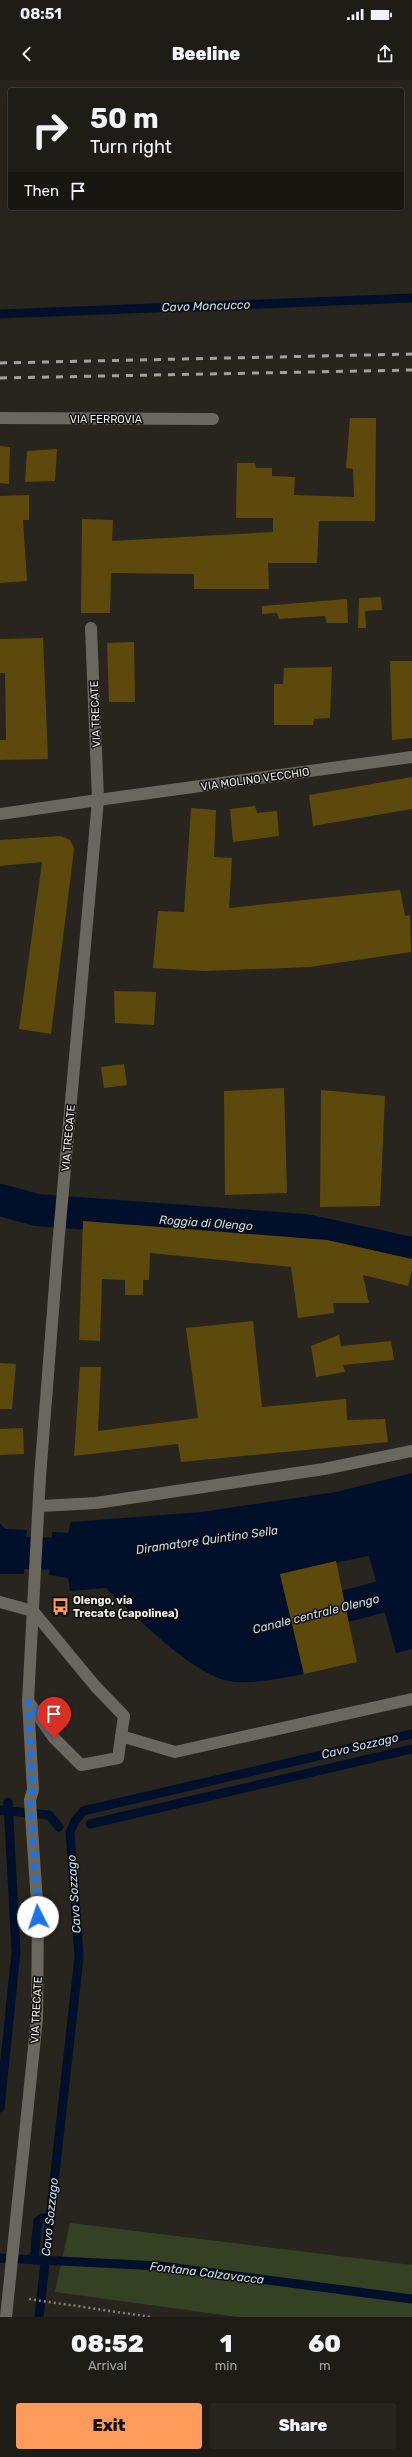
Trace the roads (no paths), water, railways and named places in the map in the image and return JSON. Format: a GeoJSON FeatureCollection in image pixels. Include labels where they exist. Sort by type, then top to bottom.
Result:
{"type":"FeatureCollection","features":[{"type":"Feature","properties":{"kind":"main road","name":"VIA FERROVIA"},"geometry":{"type":"LineString","coordinates":[[0,418],[213,419]]}},
{"type":"Feature","properties":{"kind":"main road","name":"VIA TRECATE"},"geometry":{"type":"LineString","coordinates":[[6,2317],[38,2018],[38,1917],[30,1800],[32,1790],[28,1702],[39,1531],[40,1477],[58,1246],[98,800],[91,628]]}},
{"type":"Feature","properties":{"kind":"main road","name":"VIA MOLINO VECCHIO"},"geometry":{"type":"LineString","coordinates":[[98,800],[412,757]]}},
{"type":"Feature","properties":{"kind":"main road"},"geometry":{"type":"LineString","coordinates":[[0,814],[98,800]]}},
{"type":"Feature","properties":{"kind":"main road"},"geometry":{"type":"LineString","coordinates":[[40,1506],[96,1503],[126,1499],[324,1469],[412,1451]]}},
{"type":"Feature","properties":{"kind":"main road"},"geometry":{"type":"LineString","coordinates":[[0,1602],[33,1611],[96,1687],[124,1716],[118,1758],[81,1765],[54,1738],[28,1702]]}},
{"type":"Feature","properties":{"kind":"main road"},"geometry":{"type":"LineString","coordinates":[[121,1736],[175,1752],[412,1699]]}},
{"type":"Feature","properties":{"kind":"water"},"geometry":{"type":"Polygon","coordinates":[[[412,1473],[412,1649],[396,1653],[369,1556],[280,1574],[304,1674],[248,1682],[229,1681],[215,1677],[199,1668],[164,1642],[106,1588],[70,1591],[68,1578],[49,1575],[52,1532],[68,1533],[71,1522],[201,1512],[336,1492],[412,1473]]]}},
{"type":"Feature","properties":{"kind":"water"},"geometry":{"type":"Polygon","coordinates":[[[0,1523],[5,1529],[27,1530],[24,1574],[0,1574],[0,1523]]]}},
{"type":"Feature","properties":{"kind":"waterway","name":"Cavo Moncucco"},"geometry":{"type":"LineString","coordinates":[[0,314],[412,298]]}},
{"type":"Feature","properties":{"kind":"waterway","name":"Roggia di Olengo"},"geometry":{"type":"LineString","coordinates":[[0,1200],[37,1210],[305,1230],[412,1253]]}},
{"type":"Feature","properties":{"kind":"waterway","name":"Diramatore Quintino Sella"},"geometry":{"type":"LineString","coordinates":[[0,1552],[95,1555]]}},
{"type":"Feature","properties":{"kind":"waterway","name":"Canale centrale Olengo"},"geometry":{"type":"LineString","coordinates":[[303,1617],[412,1589]]}},
{"type":"Feature","properties":{"kind":"waterway","name":"Cavo Sozzago"},"geometry":{"type":"LineString","coordinates":[[39,2317],[79,1957],[70,1832],[75,1821],[83,1811],[412,1734]]}},
{"type":"Feature","properties":{"kind":"waterway"},"geometry":{"type":"LineString","coordinates":[[90,1824],[412,1749]]}},
{"type":"Feature","properties":{"kind":"waterway"},"geometry":{"type":"LineString","coordinates":[[0,2108],[16,1952],[8,1802]]}},
{"type":"Feature","properties":{"kind":"waterway"},"geometry":{"type":"LineString","coordinates":[[0,1810],[49,1815],[59,1827]]}},
{"type":"Feature","properties":{"kind":"waterway"},"geometry":{"type":"LineString","coordinates":[[34,2260],[38,2221],[42,2218],[51,2218]]}},
{"type":"Feature","properties":{"kind":"waterway","name":"Fontana Calzavacca"},"geometry":{"type":"LineString","coordinates":[[0,2258],[160,2266],[412,2299]]}},
{"type":"Feature","properties":{"kind":"railway"},"geometry":{"type":"LineString","coordinates":[[0,363],[412,354]]}},
{"type":"Feature","properties":{"kind":"railway"},"geometry":{"type":"LineString","coordinates":[[0,378],[412,370]]}},
{"type":"Feature","properties":{"kind":"place","name":"Olengo, via Trecate (capolinea)"},"geometry":{"type":"Point","coordinates":[60,1606]}}]}
